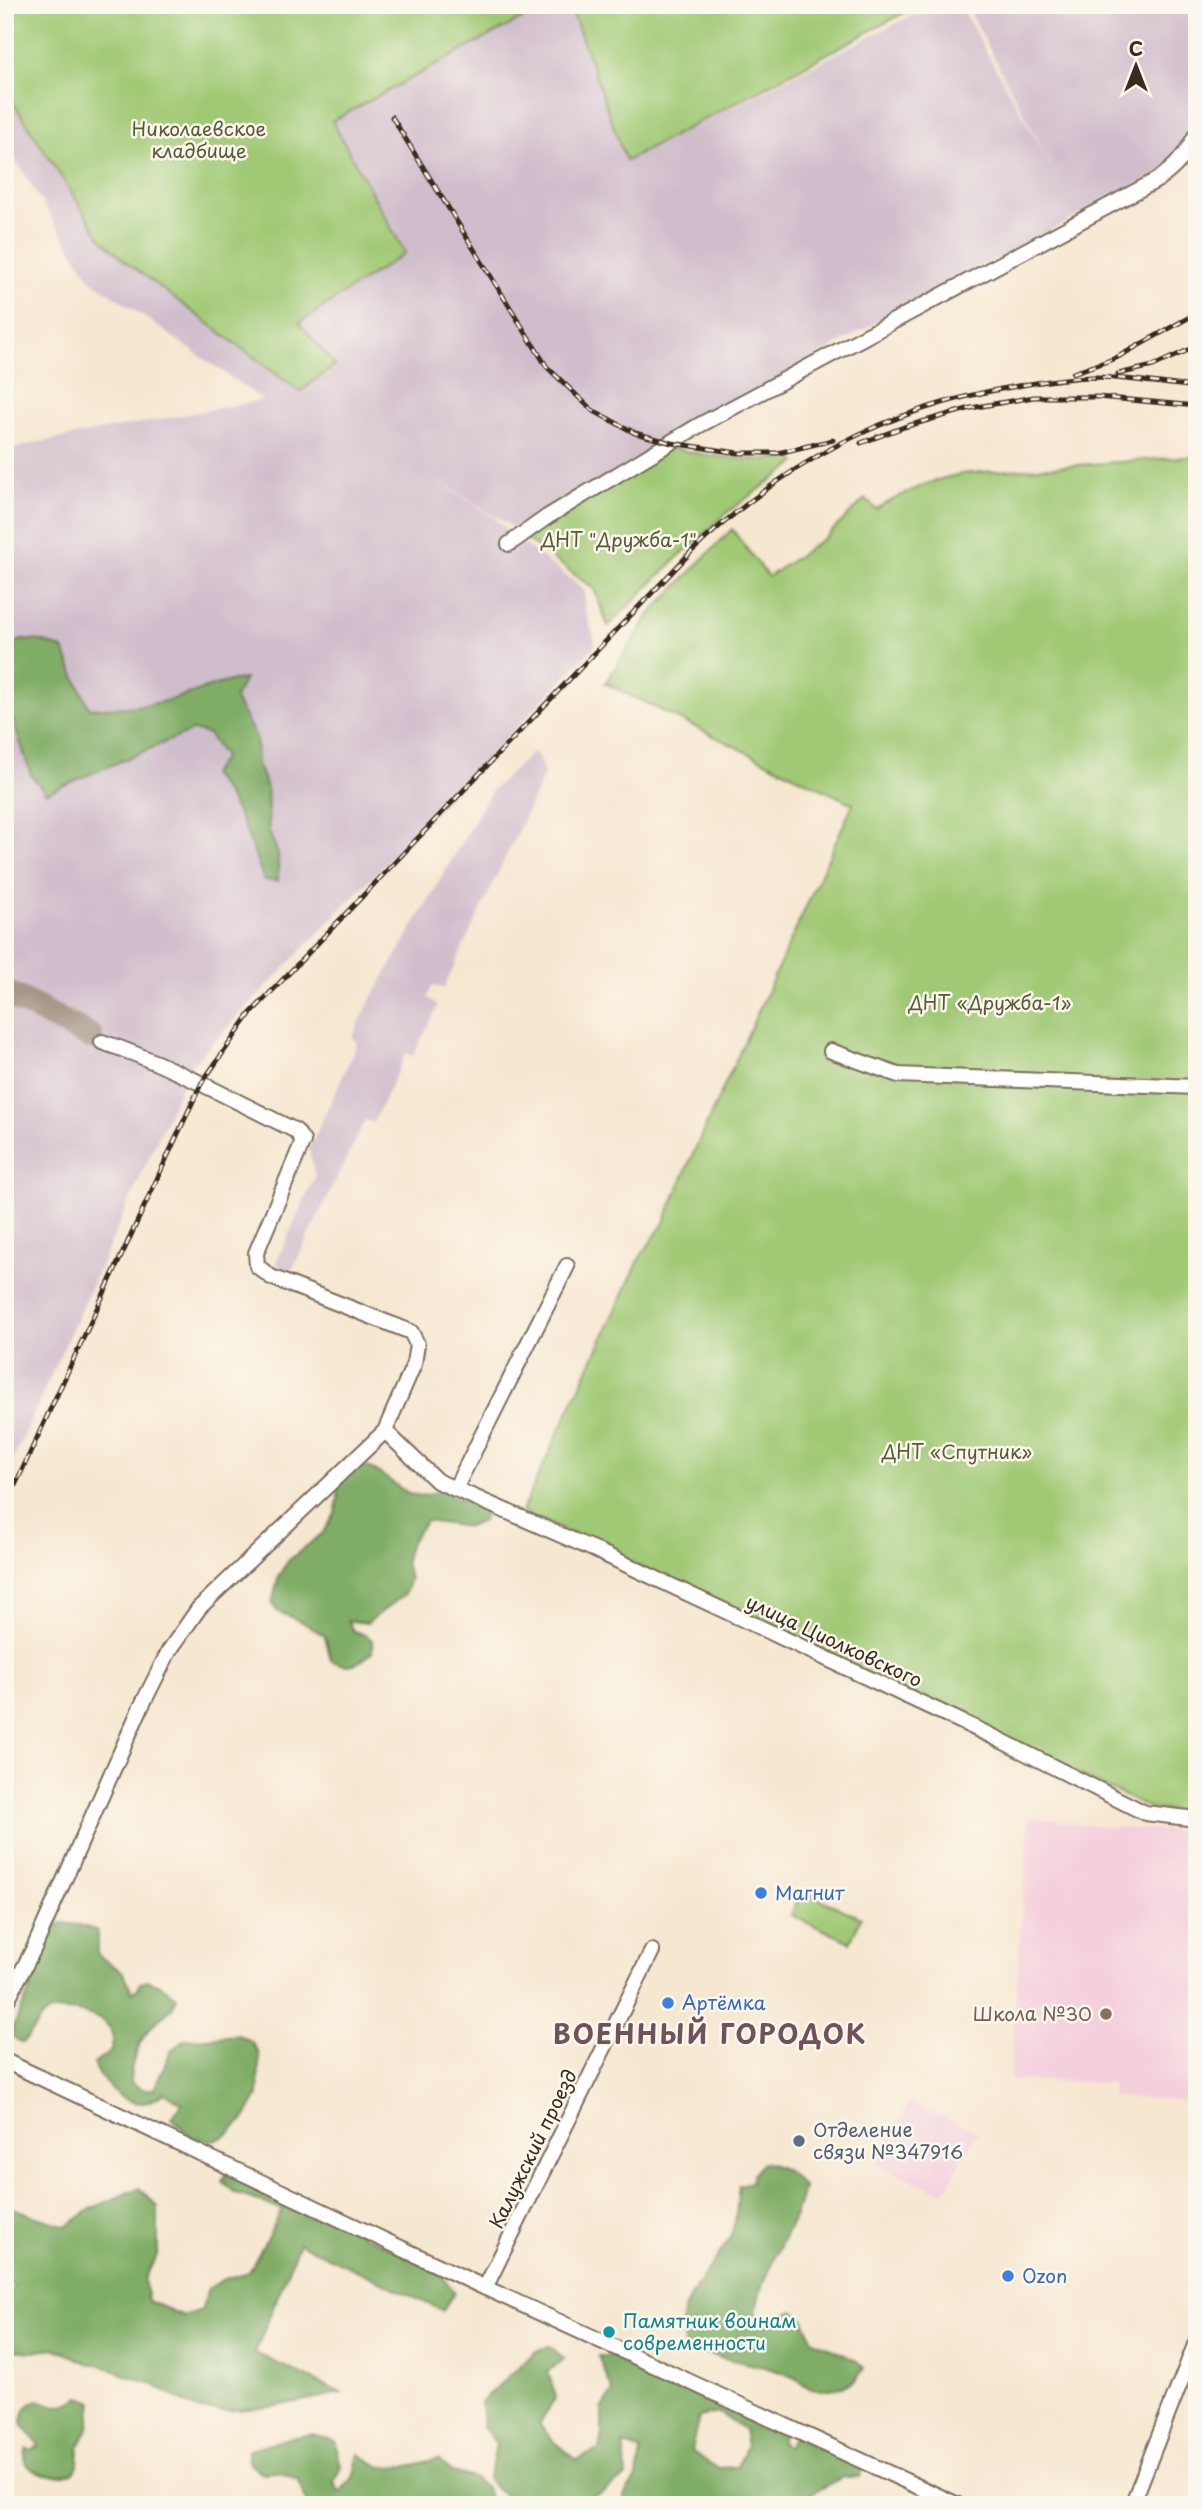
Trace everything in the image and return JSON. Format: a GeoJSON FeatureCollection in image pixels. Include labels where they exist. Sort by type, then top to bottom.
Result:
{"type":"FeatureCollection","features":[{"type":"Feature","properties":{"kind":"street"},"geometry":{"type":"LineString","coordinates":[[509,544],[547,517],[698,426],[1157,180],[1174,169],[1197,133]]}},
{"type":"Feature","properties":{"kind":"street"},"geometry":{"type":"LineString","coordinates":[[5,2004],[34,1948],[140,1709],[169,1651],[199,1608],[385,1431],[414,1364],[417,1344],[411,1332],[271,1277],[257,1266],[256,1253],[303,1141],[296,1131],[208,1087],[102,1042]]}},
{"type":"Feature","properties":{"kind":"street"},"geometry":{"type":"LineString","coordinates":[[831,1051],[898,1075],[1197,1087]]}},
{"type":"Feature","properties":{"kind":"street"},"geometry":{"type":"LineString","coordinates":[[455,1489],[567,1266]]}},
{"type":"Feature","properties":{"kind":"street","name":"улица Циолковского"},"geometry":{"type":"LineString","coordinates":[[385,1431],[437,1481],[593,1549],[994,1737],[1145,1813],[1197,1819]]}},
{"type":"Feature","properties":{"kind":"street","name":"Калужский проезд"},"geometry":{"type":"LineString","coordinates":[[485,2288],[652,1951]]}},
{"type":"Feature","properties":{"kind":"street"},"geometry":{"type":"LineString","coordinates":[[5,2061],[485,2288],[958,2505]]}},
{"type":"Feature","properties":{"kind":"street"},"geometry":{"type":"LineString","coordinates":[[1132,2505],[1197,2340]]}},
{"type":"Feature","properties":{"kind":"shaded area"},"geometry":{"type":"Polygon","coordinates":[[[547,5],[570,5],[626,161],[932,5],[960,5],[1057,176],[966,5],[1197,5],[1197,126],[1172,166],[859,332],[515,529],[414,465],[492,516],[515,537],[584,589],[585,609],[596,645],[190,1066],[5,1478],[5,451],[263,400],[90,279],[5,143],[5,90],[101,238],[125,261],[300,391],[298,323],[328,119],[343,115],[547,5]]]}},
{"type":"Feature","properties":{"kind":"shaded area"},"geometry":{"type":"Polygon","coordinates":[[[533,752],[539,759],[544,775],[444,988],[432,986],[428,997],[438,1006],[413,1056],[406,1053],[373,1123],[365,1120],[291,1272],[275,1264],[315,1177],[309,1149],[356,1047],[356,1041],[352,1038],[368,1005],[492,790],[533,752]]]}},
{"type":"Feature","properties":{"kind":"shaded area","name":"Школа №30"},"geometry":{"type":"Polygon","coordinates":[[[1029,1817],[1104,1827],[1197,1831],[1197,2101],[1111,2097],[1112,2083],[1010,2080],[1029,1817]]]}},
{"type":"Feature","properties":{"kind":"shaded area"},"geometry":{"type":"Polygon","coordinates":[[[909,2102],[978,2132],[944,2193],[877,2166],[909,2102]]]}},
{"type":"Feature","properties":{"kind":"green space","name":"Николаевское кладбище"},"geometry":{"type":"Polygon","coordinates":[[[5,5],[547,5],[332,121],[405,253],[299,323],[335,365],[300,392],[125,261],[101,238],[5,90],[5,5]]]}},
{"type":"Feature","properties":{"kind":"green space"},"geometry":{"type":"Polygon","coordinates":[[[570,5],[919,5],[626,161],[570,5]]]}},
{"type":"Feature","properties":{"kind":"green space","name":"ДНТ \"Дружба-1\""},"geometry":{"type":"Polygon","coordinates":[[[671,448],[732,458],[793,457],[796,463],[729,511],[608,626],[594,589],[522,536],[671,448]]]}},
{"type":"Feature","properties":{"kind":"green space"},"geometry":{"type":"Polygon","coordinates":[[[1197,456],[1197,1812],[1152,1809],[522,1511],[641,1256],[664,1223],[853,804],[605,683],[652,612],[732,529],[768,577],[827,536],[865,499],[876,509],[921,486],[970,473],[1197,456]]]}},
{"type":"Feature","properties":{"kind":"green space"},"geometry":{"type":"Polygon","coordinates":[[[22,640],[42,641],[63,649],[89,708],[154,703],[245,679],[234,698],[256,737],[257,764],[267,788],[269,831],[278,854],[278,881],[264,880],[237,811],[211,775],[224,757],[208,734],[194,730],[46,793],[31,775],[5,696],[5,647],[22,640]]]}},
{"type":"Feature","properties":{"kind":"green space"},"geometry":{"type":"Polygon","coordinates":[[[356,1465],[379,1473],[406,1492],[427,1495],[439,1490],[485,1510],[483,1521],[468,1527],[426,1521],[408,1548],[406,1563],[410,1579],[404,1595],[367,1623],[348,1621],[353,1631],[366,1635],[373,1641],[372,1652],[358,1663],[348,1665],[331,1660],[325,1636],[277,1611],[272,1603],[279,1575],[288,1561],[324,1532],[335,1514],[337,1484],[356,1465]]]}},
{"type":"Feature","properties":{"kind":"green space"},"geometry":{"type":"Polygon","coordinates":[[[802,1891],[861,1918],[850,1942],[791,1915],[802,1891]]]}},
{"type":"Feature","properties":{"kind":"green space"},"geometry":{"type":"Polygon","coordinates":[[[61,1923],[98,1931],[98,1955],[124,1973],[132,1992],[138,1989],[139,1984],[148,1980],[177,1997],[169,2011],[153,2025],[140,2044],[130,2082],[142,2089],[154,2089],[171,2051],[185,2040],[238,2035],[251,2041],[259,2054],[258,2096],[245,2118],[228,2134],[215,2141],[192,2138],[172,2118],[182,2103],[164,2093],[148,2102],[139,2103],[115,2093],[94,2064],[111,2051],[113,2038],[110,2028],[96,2018],[77,2012],[51,2012],[42,2018],[22,2043],[10,2035],[37,1973],[34,1948],[41,1933],[61,1923]]]}},
{"type":"Feature","properties":{"kind":"green space"},"geometry":{"type":"Polygon","coordinates":[[[763,2162],[785,2170],[803,2187],[793,2219],[764,2280],[756,2314],[763,2325],[772,2324],[782,2314],[794,2311],[803,2318],[812,2339],[857,2361],[864,2368],[851,2383],[814,2390],[782,2373],[685,2347],[682,2323],[688,2301],[729,2239],[735,2219],[739,2185],[751,2182],[753,2174],[763,2162]]]}},
{"type":"Feature","properties":{"kind":"green space"},"geometry":{"type":"Polygon","coordinates":[[[230,2168],[440,2273],[454,2292],[443,2311],[299,2243],[255,2353],[341,2393],[271,2407],[225,2411],[198,2410],[153,2384],[99,2364],[90,2364],[54,2348],[33,2352],[5,2349],[5,2309],[14,2286],[5,2281],[5,2205],[67,2226],[91,2209],[139,2188],[158,2207],[158,2253],[144,2280],[148,2301],[184,2316],[201,2310],[209,2288],[225,2279],[249,2272],[282,2210],[235,2193],[222,2181],[230,2168]]]}},
{"type":"Feature","properties":{"kind":"green space"},"geometry":{"type":"Polygon","coordinates":[[[549,2346],[564,2358],[548,2372],[556,2397],[539,2424],[553,2441],[576,2460],[599,2450],[602,2409],[613,2392],[598,2356],[618,2356],[785,2424],[781,2442],[787,2448],[794,2436],[862,2469],[859,2477],[844,2477],[788,2505],[626,2505],[624,2496],[637,2477],[641,2451],[623,2444],[627,2476],[603,2492],[574,2503],[546,2498],[516,2503],[496,2489],[487,2478],[496,2443],[483,2427],[481,2402],[536,2351],[549,2346]],[[719,2413],[699,2417],[691,2451],[717,2468],[737,2467],[747,2446],[744,2430],[719,2413]]]}},
{"type":"Feature","properties":{"kind":"green space"},"geometry":{"type":"Polygon","coordinates":[[[80,2397],[93,2402],[89,2426],[79,2447],[78,2466],[73,2473],[59,2476],[35,2471],[25,2462],[26,2449],[32,2450],[39,2445],[22,2424],[26,2409],[38,2400],[59,2406],[80,2397]]]}},
{"type":"Feature","properties":{"kind":"green space"},"geometry":{"type":"Polygon","coordinates":[[[313,2434],[335,2441],[341,2466],[334,2483],[340,2492],[353,2478],[359,2454],[381,2467],[408,2466],[438,2459],[452,2472],[473,2478],[486,2487],[491,2505],[308,2505],[297,2479],[278,2472],[261,2473],[248,2461],[247,2451],[289,2438],[313,2434]]]}},
{"type":"Feature","properties":{"kind":"taxiway"},"geometry":{"type":"LineString","coordinates":[[5,992],[90,1036]]}},
{"type":"Feature","properties":{"kind":"railway"},"geometry":{"type":"LineString","coordinates":[[392,117],[547,367],[592,410],[635,433],[672,443],[738,453],[778,453],[833,440]]}},
{"type":"Feature","properties":{"kind":"railway"},"geometry":{"type":"LineString","coordinates":[[1073,373],[1116,358],[1197,313]]}},
{"type":"Feature","properties":{"kind":"railway"},"geometry":{"type":"LineString","coordinates":[[1118,374],[1153,366],[1197,346]]}},
{"type":"Feature","properties":{"kind":"railway"},"geometry":{"type":"LineString","coordinates":[[5,1507],[201,1084],[250,1014],[691,552],[727,520],[800,466],[879,425],[921,410],[1012,387],[1075,378],[1096,377],[1197,387]]}},
{"type":"Feature","properties":{"kind":"railway"},"geometry":{"type":"LineString","coordinates":[[861,443],[904,427],[971,408],[1034,397],[1097,397],[1197,406]]}},
{"type":"Feature","properties":{"kind":"place","name":"Магнит"},"geometry":{"type":"Point","coordinates":[761,1893]}},
{"type":"Feature","properties":{"kind":"place","name":"Артёмка"},"geometry":{"type":"Point","coordinates":[668,2003]}},
{"type":"Feature","properties":{"kind":"place","name":"Школа №30"},"geometry":{"type":"Point","coordinates":[1106,2014]}},
{"type":"Feature","properties":{"kind":"place","name":"Отделение связи №347916"},"geometry":{"type":"Point","coordinates":[799,2141]}},
{"type":"Feature","properties":{"kind":"place","name":"Ozon"},"geometry":{"type":"Point","coordinates":[1008,2276]}},
{"type":"Feature","properties":{"kind":"place","name":"Памятник воинам современности"},"geometry":{"type":"Point","coordinates":[609,2332]}},
{"type":"Feature","properties":{"kind":"district","name":"ВОЕННЫЙ ГОРОДОК"},"geometry":{"type":"Point","coordinates":[710,2035]}},
{"type":"Feature","properties":{"kind":"park label","name":"ДНТ «Дружба-1»"},"geometry":{"type":"Point","coordinates":[990,1003]}},
{"type":"Feature","properties":{"kind":"park label","name":"ДНТ «Спутник»"},"geometry":{"type":"Point","coordinates":[957,1452]}}]}
